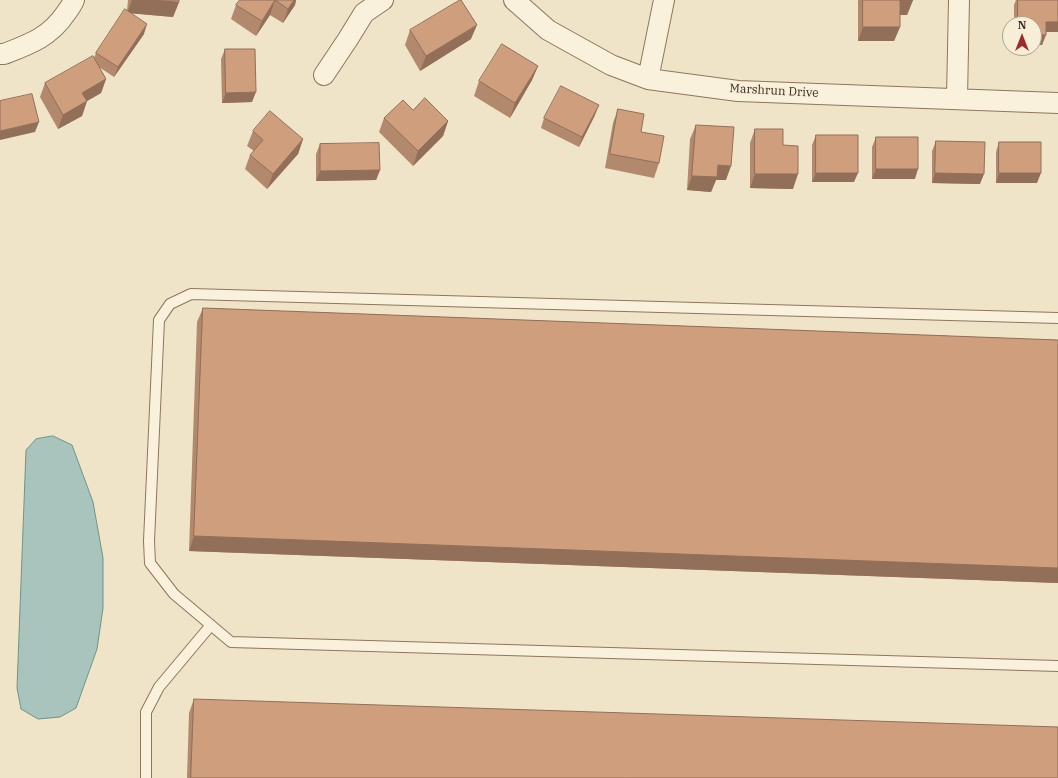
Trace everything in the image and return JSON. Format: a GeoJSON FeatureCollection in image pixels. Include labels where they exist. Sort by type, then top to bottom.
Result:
{"type":"FeatureCollection","features":[{"type":"Feature","properties":{"kind":"street"},"geometry":{"type":"LineString","coordinates":[[0,54],[4,54],[30,44],[48,33],[62,20],[73,4],[74,0]]}},
{"type":"Feature","properties":{"kind":"street"},"geometry":{"type":"LineString","coordinates":[[324,75],[364,13],[383,0]]}},
{"type":"Feature","properties":{"kind":"street","name":"Marshrun Drive"},"geometry":{"type":"LineString","coordinates":[[514,0],[548,30],[611,65],[648,79],[738,91],[1058,102]]}},
{"type":"Feature","properties":{"kind":"street"},"geometry":{"type":"LineString","coordinates":[[648,79],[664,0]]}},
{"type":"Feature","properties":{"kind":"street"},"geometry":{"type":"LineString","coordinates":[[957,98],[959,0]]}},
{"type":"Feature","properties":{"kind":"lane"},"geometry":{"type":"LineString","coordinates":[[1058,318],[191,294],[170,304],[159,320],[148,541],[150,563],[174,594],[231,642],[1058,666]]}},
{"type":"Feature","properties":{"kind":"lane"},"geometry":{"type":"LineString","coordinates":[[146,778],[146,712],[159,687],[211,625]]}},
{"type":"Feature","properties":{"kind":"water"},"geometry":{"type":"Polygon","coordinates":[[[53,436],[72,445],[93,502],[103,558],[103,608],[97,649],[76,708],[60,717],[38,719],[21,709],[17,688],[26,450],[36,439],[53,436]]]}},
{"type":"Feature","properties":{"kind":"building"},"geometry":{"type":"Polygon","coordinates":[[[152,0],[179,0],[179,2],[152,0]]]}},
{"type":"Feature","properties":{"kind":"building"},"geometry":{"type":"Polygon","coordinates":[[[240,0],[275,0],[262,21],[236,5],[240,0]]]}},
{"type":"Feature","properties":{"kind":"building"},"geometry":{"type":"Polygon","coordinates":[[[275,0],[294,0],[288,9],[275,0]]]}},
{"type":"Feature","properties":{"kind":"building"},"geometry":{"type":"Polygon","coordinates":[[[460,0],[477,25],[426,56],[410,30],[460,0]]]}},
{"type":"Feature","properties":{"kind":"building"},"geometry":{"type":"Polygon","coordinates":[[[863,0],[900,0],[900,27],[863,27],[863,0]]]}},
{"type":"Feature","properties":{"kind":"building"},"geometry":{"type":"Polygon","coordinates":[[[1018,0],[1058,0],[1058,22],[1046,22],[1046,35],[1042,35],[1042,16],[1018,16],[1018,0]]]}},
{"type":"Feature","properties":{"kind":"building"},"geometry":{"type":"Polygon","coordinates":[[[125,9],[147,24],[118,67],[96,53],[125,9]]]}},
{"type":"Feature","properties":{"kind":"building"},"geometry":{"type":"Polygon","coordinates":[[[502,44],[538,66],[515,103],[479,81],[502,44]]]}},
{"type":"Feature","properties":{"kind":"building"},"geometry":{"type":"Polygon","coordinates":[[[225,49],[255,49],[256,92],[226,93],[225,49]]]}},
{"type":"Feature","properties":{"kind":"building"},"geometry":{"type":"Polygon","coordinates":[[[93,56],[106,79],[82,93],[87,101],[63,115],[45,83],[93,56]]]}},
{"type":"Feature","properties":{"kind":"building"},"geometry":{"type":"Polygon","coordinates":[[[561,86],[599,105],[582,137],[544,118],[561,86]]]}},
{"type":"Feature","properties":{"kind":"building"},"geometry":{"type":"Polygon","coordinates":[[[32,94],[39,122],[0,131],[0,101],[32,94]]]}},
{"type":"Feature","properties":{"kind":"building"},"geometry":{"type":"Polygon","coordinates":[[[425,98],[448,121],[418,151],[384,118],[403,100],[413,110],[425,98]]]}},
{"type":"Feature","properties":{"kind":"building"},"geometry":{"type":"Polygon","coordinates":[[[618,109],[644,114],[641,132],[664,136],[659,163],[610,154],[618,109]]]}},
{"type":"Feature","properties":{"kind":"building"},"geometry":{"type":"Polygon","coordinates":[[[270,111],[303,139],[273,174],[250,155],[263,140],[253,131],[270,111]]]}},
{"type":"Feature","properties":{"kind":"building"},"geometry":{"type":"Polygon","coordinates":[[[696,125],[734,127],[731,166],[718,165],[717,177],[692,176],[696,125]]]}},
{"type":"Feature","properties":{"kind":"building"},"geometry":{"type":"Polygon","coordinates":[[[755,129],[783,129],[783,145],[798,146],[798,174],[755,174],[755,129]]]}},
{"type":"Feature","properties":{"kind":"building"},"geometry":{"type":"Polygon","coordinates":[[[816,135],[858,135],[858,173],[816,173],[816,135]]]}},
{"type":"Feature","properties":{"kind":"building"},"geometry":{"type":"Polygon","coordinates":[[[876,137],[918,137],[918,169],[876,169],[876,137]]]}},
{"type":"Feature","properties":{"kind":"building"},"geometry":{"type":"Polygon","coordinates":[[[936,141],[985,142],[984,174],[935,173],[936,141]]]}},
{"type":"Feature","properties":{"kind":"building"},"geometry":{"type":"Polygon","coordinates":[[[999,142],[1041,142],[1041,173],[999,173],[999,142]]]}},
{"type":"Feature","properties":{"kind":"building"},"geometry":{"type":"Polygon","coordinates":[[[379,143],[380,170],[320,171],[320,144],[379,143]]]}},
{"type":"Feature","properties":{"kind":"building"},"geometry":{"type":"Polygon","coordinates":[[[203,308],[1058,340],[1058,568],[194,536],[203,308]]]}},
{"type":"Feature","properties":{"kind":"building"},"geometry":{"type":"Polygon","coordinates":[[[194,699],[1058,727],[1058,778],[191,778],[194,699]]]}}]}
